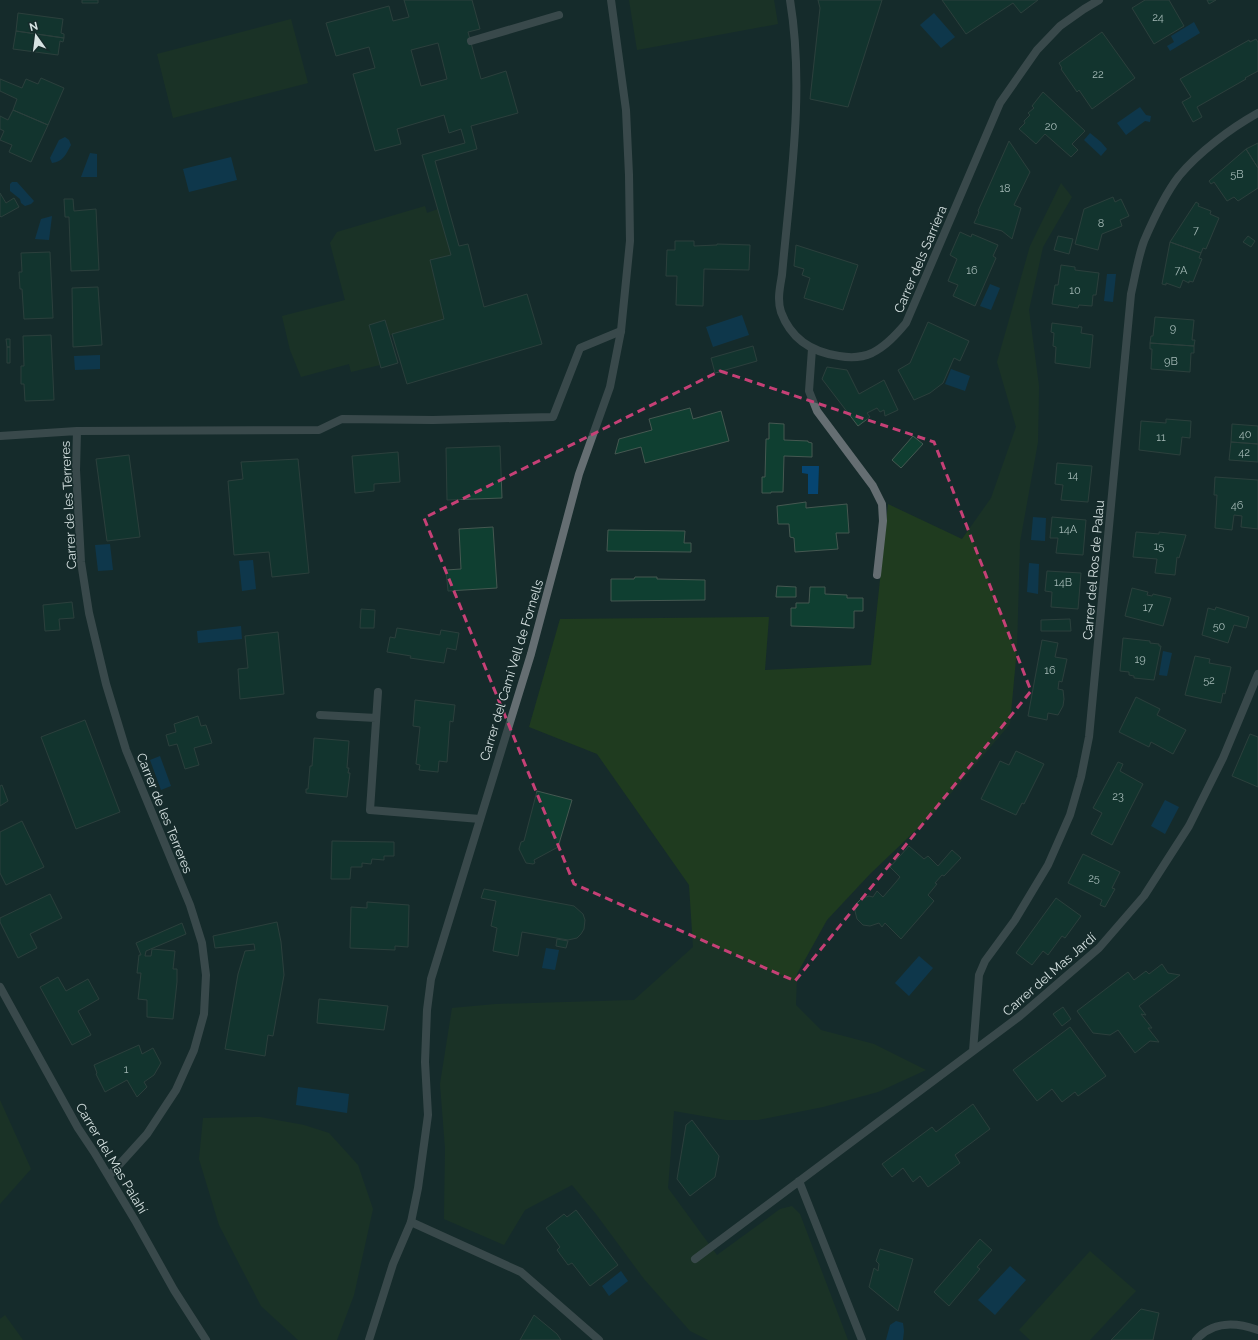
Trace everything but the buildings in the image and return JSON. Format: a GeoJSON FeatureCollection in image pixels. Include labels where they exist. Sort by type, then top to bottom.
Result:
{"type":"FeatureCollection","features":[{"type":"Feature","properties":{"kind":"street","name":"Carrer del Camí Vell de Fornells"},"geometry":{"type":"LineString","coordinates":[[369,1340],[393,1264],[411,1222],[418,1188],[428,1115],[425,1062],[427,1010],[431,979],[531,654],[579,474],[610,387],[621,331],[630,241],[629,175],[626,110],[611,0]]}},
{"type":"Feature","properties":{"kind":"street","name":"Carrer dels Sarriera"},"geometry":{"type":"LineString","coordinates":[[790,0],[797,93],[779,295],[780,311],[796,338],[812,349],[830,355],[852,358],[871,354],[888,343],[906,323],[1000,103],[1037,50],[1060,26],[1084,8],[1099,0]]}},
{"type":"Feature","properties":{"kind":"street"},"geometry":{"type":"LineString","coordinates":[[471,41],[559,15]]}},
{"type":"Feature","properties":{"kind":"street","name":"Carrer del Ros de Palau"},"geometry":{"type":"LineString","coordinates":[[973,1051],[979,975],[985,961],[1015,920],[1048,865],[1070,815],[1090,737],[1131,294],[1144,242],[1162,205],[1179,176],[1204,151],[1239,124],[1258,113]]}},
{"type":"Feature","properties":{"kind":"street"},"geometry":{"type":"LineString","coordinates":[[0,436],[77,431],[319,430],[342,419],[433,420],[553,417],[580,348],[621,331]]}},
{"type":"Feature","properties":{"kind":"street"},"geometry":{"type":"LineString","coordinates":[[812,349],[809,391],[817,412],[873,486],[882,504],[883,521],[877,575]]}},
{"type":"Feature","properties":{"kind":"street","name":"Carrer de les Terreres"},"geometry":{"type":"LineString","coordinates":[[77,431],[76,470],[78,517],[81,562],[89,613],[106,684],[126,750],[190,905],[202,943],[206,975],[204,1014],[194,1050],[176,1090],[147,1134],[109,1176]]}},
{"type":"Feature","properties":{"kind":"street","name":"Carrer del Mas Jardí"},"geometry":{"type":"LineString","coordinates":[[695,1259],[1020,1016],[1099,948],[1144,896],[1189,826],[1223,758],[1258,674]]}},
{"type":"Feature","properties":{"kind":"street"},"geometry":{"type":"LineString","coordinates":[[378,692],[370,810],[480,819]]}},
{"type":"Feature","properties":{"kind":"street"},"geometry":{"type":"LineString","coordinates":[[320,715],[376,718]]}},
{"type":"Feature","properties":{"kind":"street","name":"Carrer del Mas Palahí"},"geometry":{"type":"LineString","coordinates":[[0,987],[78,1128],[109,1176],[174,1290],[206,1340]]}},
{"type":"Feature","properties":{"kind":"street"},"geometry":{"type":"LineString","coordinates":[[799,1181],[862,1340]]}},
{"type":"Feature","properties":{"kind":"street"},"geometry":{"type":"LineString","coordinates":[[411,1222],[521,1272],[599,1340]]}},
{"type":"Feature","properties":{"kind":"street"},"geometry":{"type":"LineString","coordinates":[[1196,1340],[1202,1334],[1222,1324],[1248,1326],[1258,1330]]}},
{"type":"Feature","properties":{"kind":"highlighted area"},"geometry":{"type":"Polygon","coordinates":[[[720,371],[934,442],[1031,691],[795,981],[574,884],[424,518],[720,371]]]}},
{"type":"Feature","properties":{"kind":"green space"},"geometry":{"type":"Polygon","coordinates":[[[629,0],[774,0],[778,24],[637,50],[629,0]]]}},
{"type":"Feature","properties":{"kind":"green space"},"geometry":{"type":"Polygon","coordinates":[[[291,19],[308,83],[173,118],[157,54],[291,19]]]}},
{"type":"Feature","properties":{"kind":"green space"},"geometry":{"type":"Polygon","coordinates":[[[1061,183],[1072,197],[1043,247],[1029,310],[1039,386],[1038,442],[1020,542],[1017,648],[1010,724],[935,812],[870,874],[827,920],[797,974],[796,1005],[821,1030],[874,1044],[926,1070],[878,1092],[823,1107],[758,1120],[726,1120],[674,1111],[668,1188],[717,1255],[780,1209],[792,1206],[800,1214],[848,1340],[708,1340],[690,1331],[644,1279],[596,1214],[572,1185],[525,1210],[504,1245],[444,1219],[445,1148],[440,1084],[452,1008],[496,1004],[634,1000],[693,947],[689,885],[597,754],[529,727],[560,619],[769,617],[765,670],[871,665],[888,504],[962,539],[991,498],[1016,427],[997,362],[1030,246],[1061,183]]]}},
{"type":"Feature","properties":{"kind":"green space"},"geometry":{"type":"Polygon","coordinates":[[[425,206],[427,213],[438,209],[451,255],[430,260],[444,319],[390,335],[385,320],[369,325],[380,365],[351,372],[349,364],[301,377],[290,350],[282,316],[345,300],[330,243],[337,232],[425,206]]]}},
{"type":"Feature","properties":{"kind":"green space"},"geometry":{"type":"Polygon","coordinates":[[[0,1100],[31,1169],[0,1204],[0,1100]]]}},
{"type":"Feature","properties":{"kind":"green space"},"geometry":{"type":"Polygon","coordinates":[[[260,1117],[304,1125],[329,1133],[358,1165],[373,1209],[354,1295],[337,1340],[298,1340],[261,1306],[219,1225],[199,1159],[203,1118],[260,1117]]]}},
{"type":"Feature","properties":{"kind":"green space"},"geometry":{"type":"Polygon","coordinates":[[[1090,1251],[1136,1291],[1090,1340],[1030,1340],[1019,1330],[1090,1251]]]}},
{"type":"Feature","properties":{"kind":"green space"},"geometry":{"type":"Polygon","coordinates":[[[5,1315],[23,1340],[0,1340],[0,1319],[5,1315]]]}},
{"type":"Feature","properties":{"kind":"water"},"geometry":{"type":"Polygon","coordinates":[[[934,13],[955,37],[941,48],[920,25],[934,13]]]}},
{"type":"Feature","properties":{"kind":"water"},"geometry":{"type":"Polygon","coordinates":[[[1194,22],[1200,33],[1170,51],[1167,46],[1174,42],[1171,36],[1194,22]]]}},
{"type":"Feature","properties":{"kind":"water"},"geometry":{"type":"Polygon","coordinates":[[[1140,107],[1146,115],[1151,116],[1150,122],[1145,121],[1126,135],[1117,123],[1140,107]]]}},
{"type":"Feature","properties":{"kind":"water"},"geometry":{"type":"Polygon","coordinates":[[[1090,133],[1107,149],[1101,156],[1084,140],[1090,133]]]}},
{"type":"Feature","properties":{"kind":"water"},"geometry":{"type":"Polygon","coordinates":[[[65,137],[69,140],[71,145],[62,159],[52,163],[50,158],[59,140],[65,137]]]}},
{"type":"Feature","properties":{"kind":"water"},"geometry":{"type":"Polygon","coordinates":[[[90,153],[97,154],[97,177],[81,177],[90,153]]]}},
{"type":"Feature","properties":{"kind":"water"},"geometry":{"type":"Polygon","coordinates":[[[231,157],[237,180],[189,192],[183,169],[231,157]]]}},
{"type":"Feature","properties":{"kind":"water"},"geometry":{"type":"Polygon","coordinates":[[[12,182],[17,182],[34,201],[31,204],[25,206],[21,203],[20,199],[10,191],[10,184],[12,182]]]}},
{"type":"Feature","properties":{"kind":"water"},"geometry":{"type":"Polygon","coordinates":[[[52,216],[49,240],[35,239],[41,219],[52,216]]]}},
{"type":"Feature","properties":{"kind":"water"},"geometry":{"type":"Polygon","coordinates":[[[1107,274],[1116,274],[1113,302],[1104,301],[1107,274]]]}},
{"type":"Feature","properties":{"kind":"water"},"geometry":{"type":"Polygon","coordinates":[[[990,284],[1000,288],[991,310],[980,306],[990,284]]]}},
{"type":"Feature","properties":{"kind":"water"},"geometry":{"type":"Polygon","coordinates":[[[742,315],[749,335],[713,347],[706,327],[742,315]]]}},
{"type":"Feature","properties":{"kind":"water"},"geometry":{"type":"Polygon","coordinates":[[[100,355],[100,369],[75,370],[74,356],[100,355]]]}},
{"type":"Feature","properties":{"kind":"water"},"geometry":{"type":"Polygon","coordinates":[[[951,369],[970,376],[965,391],[945,384],[951,369]]]}},
{"type":"Feature","properties":{"kind":"water"},"geometry":{"type":"Polygon","coordinates":[[[802,466],[819,466],[818,494],[808,494],[808,474],[802,473],[802,466]]]}},
{"type":"Feature","properties":{"kind":"water"},"geometry":{"type":"Polygon","coordinates":[[[1033,517],[1046,518],[1045,541],[1031,540],[1033,517]]]}},
{"type":"Feature","properties":{"kind":"water"},"geometry":{"type":"Polygon","coordinates":[[[110,544],[113,570],[98,571],[95,545],[110,544]]]}},
{"type":"Feature","properties":{"kind":"water"},"geometry":{"type":"Polygon","coordinates":[[[253,560],[256,589],[242,591],[239,561],[253,560]]]}},
{"type":"Feature","properties":{"kind":"water"},"geometry":{"type":"Polygon","coordinates":[[[1029,563],[1039,564],[1038,594],[1027,592],[1029,563]]]}},
{"type":"Feature","properties":{"kind":"water"},"geometry":{"type":"Polygon","coordinates":[[[241,626],[242,639],[198,643],[197,631],[241,626]]]}},
{"type":"Feature","properties":{"kind":"water"},"geometry":{"type":"Polygon","coordinates":[[[1163,651],[1172,653],[1167,676],[1159,675],[1163,651]]]}},
{"type":"Feature","properties":{"kind":"water"},"geometry":{"type":"Polygon","coordinates":[[[160,756],[171,786],[161,790],[150,760],[160,756]]]}},
{"type":"Feature","properties":{"kind":"water"},"geometry":{"type":"Polygon","coordinates":[[[1165,800],[1179,807],[1165,834],[1151,826],[1165,800]]]}},
{"type":"Feature","properties":{"kind":"water"},"geometry":{"type":"Polygon","coordinates":[[[546,948],[559,950],[555,970],[542,968],[546,948]]]}},
{"type":"Feature","properties":{"kind":"water"},"geometry":{"type":"Polygon","coordinates":[[[919,956],[933,968],[909,996],[895,983],[919,956]]]}},
{"type":"Feature","properties":{"kind":"water"},"geometry":{"type":"Polygon","coordinates":[[[298,1087],[349,1094],[347,1113],[296,1105],[298,1087]]]}},
{"type":"Feature","properties":{"kind":"water"},"geometry":{"type":"Polygon","coordinates":[[[1010,1266],[1026,1280],[995,1315],[978,1300],[1010,1266]]]}},
{"type":"Feature","properties":{"kind":"water"},"geometry":{"type":"Polygon","coordinates":[[[621,1271],[628,1281],[609,1296],[602,1286],[621,1271]]]}},
{"type":"Feature","properties":{"kind":"water"},"geometry":{"type":"Polygon","coordinates":[[[896,1321],[903,1323],[903,1340],[886,1340],[890,1325],[896,1321]]]}}]}
